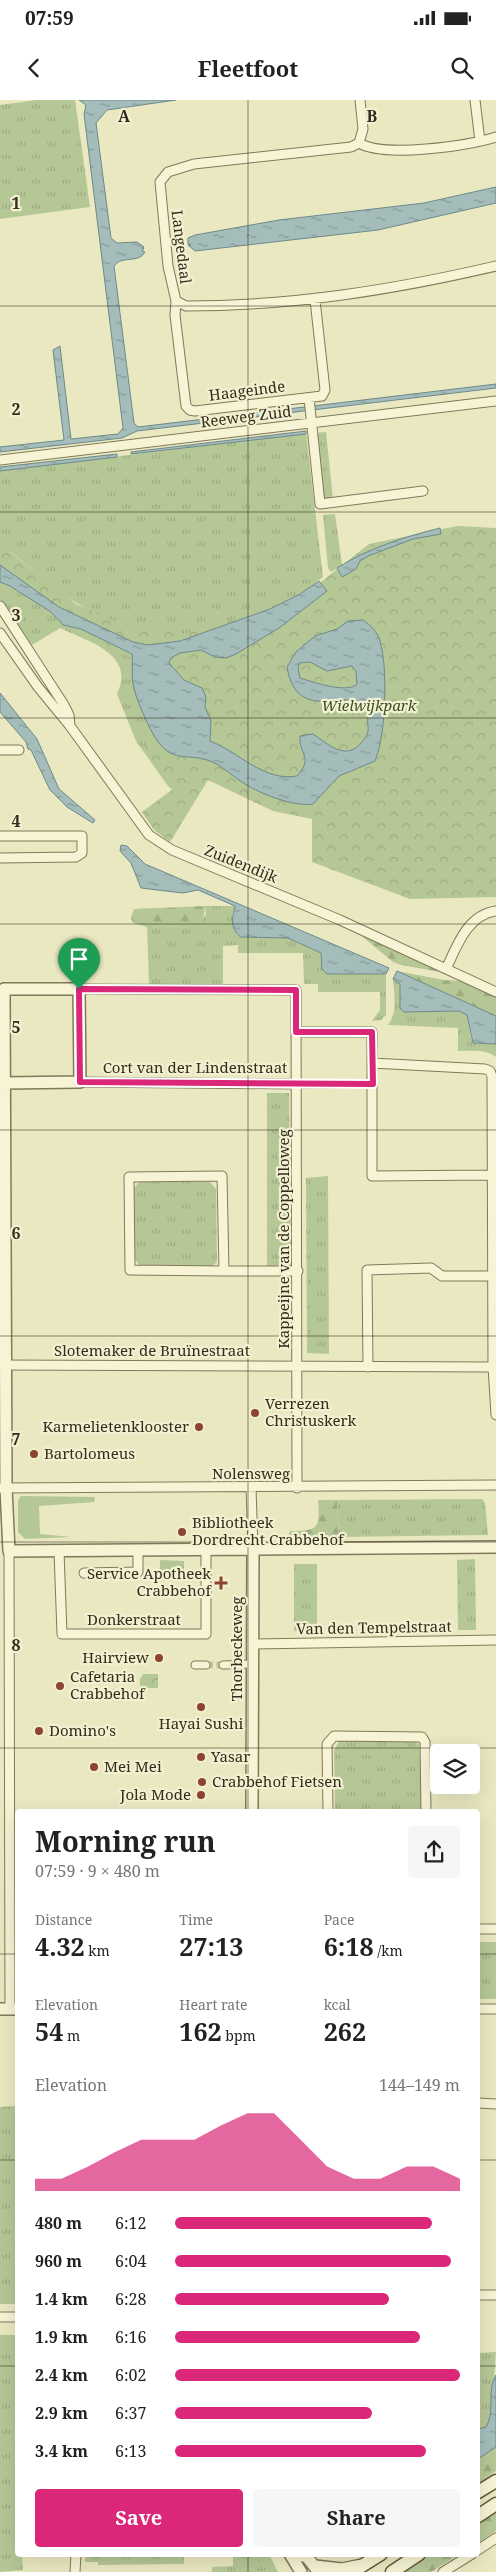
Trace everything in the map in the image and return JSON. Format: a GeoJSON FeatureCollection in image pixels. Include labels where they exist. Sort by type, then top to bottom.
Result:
{"type":"FeatureCollection","features":[{"type":"Feature","properties":{"kind":"main road"},"geometry":{"type":"LineString","coordinates":[[480,2491],[496,2480]]}},
{"type":"Feature","properties":{"kind":"main road"},"geometry":{"type":"LineString","coordinates":[[480,2515],[496,2504]]}},
{"type":"Feature","properties":{"kind":"main road"},"geometry":{"type":"LineString","coordinates":[[358,2568],[376,2557]]}},
{"type":"Feature","properties":{"kind":"main road"},"geometry":{"type":"LineString","coordinates":[[392,2572],[415,2557]]}},
{"type":"Feature","properties":{"kind":"street"},"geometry":{"type":"LineString","coordinates":[[360,100],[363,129],[359,143],[368,148],[399,150],[431,148],[496,137]]}},
{"type":"Feature","properties":{"kind":"street"},"geometry":{"type":"LineString","coordinates":[[475,100],[480,141]]}},
{"type":"Feature","properties":{"kind":"street","name":"Langedaal"},"geometry":{"type":"LineString","coordinates":[[359,143],[351,147],[194,164],[168,172],[160,182],[168,266],[176,301],[186,306],[192,306],[315,300],[417,284],[496,266]]}},
{"type":"Feature","properties":{"kind":"street"},"geometry":{"type":"LineString","coordinates":[[315,300],[325,390],[322,396],[309,401],[320,504],[423,491]]}},
{"type":"Feature","properties":{"kind":"street","name":"Haageinde"},"geometry":{"type":"LineString","coordinates":[[176,301],[175,315],[186,406],[190,410],[309,401]]}},
{"type":"Feature","properties":{"kind":"street","name":"Reeweg Zuid"},"geometry":{"type":"LineString","coordinates":[[0,460],[311,419],[496,401]]}},
{"type":"Feature","properties":{"kind":"street","name":"Zuidendijk"},"geometry":{"type":"LineString","coordinates":[[0,606],[64,705],[69,715],[70,726]]}},
{"type":"Feature","properties":{"kind":"street","name":"Zuidendijk"},"geometry":{"type":"LineString","coordinates":[[0,633],[38,688],[70,726],[149,835],[172,850],[340,920],[496,992]]}},
{"type":"Feature","properties":{"kind":"street"},"geometry":{"type":"LineString","coordinates":[[0,750],[19,750]]}},
{"type":"Feature","properties":{"kind":"street"},"geometry":{"type":"LineString","coordinates":[[0,836],[82,836],[82,853],[76,858],[0,858]]}},
{"type":"Feature","properties":{"kind":"street"},"geometry":{"type":"LineString","coordinates":[[446,969],[459,941],[473,920],[496,911]]}},
{"type":"Feature","properties":{"kind":"street"},"geometry":{"type":"LineString","coordinates":[[9,2009],[14,1968],[14,1919],[8,1551],[3,1488],[2,990],[79,989],[80,1082]]}},
{"type":"Feature","properties":{"kind":"street","name":"Kappeijne van de Coppelloweg"},"geometry":{"type":"LineString","coordinates":[[79,989],[296,990],[298,1488]]}},
{"type":"Feature","properties":{"kind":"street"},"geometry":{"type":"LineString","coordinates":[[296,1032],[372,1032],[372,1176],[491,1175]]}},
{"type":"Feature","properties":{"kind":"street"},"geometry":{"type":"LineString","coordinates":[[372,1063],[485,1069],[490,1071],[492,1076],[493,1142],[491,1175],[494,1201],[494,1261],[492,1276],[494,1320],[493,1367],[496,1414]]}},
{"type":"Feature","properties":{"kind":"street","name":"Cort van der Lindenstraat"},"geometry":{"type":"LineString","coordinates":[[2,1083],[296,1084]]}},
{"type":"Feature","properties":{"kind":"street"},"geometry":{"type":"LineString","coordinates":[[296,1084],[373,1084]]}},
{"type":"Feature","properties":{"kind":"street"},"geometry":{"type":"LineString","coordinates":[[224,1271],[222,1176],[129,1177],[130,1270],[224,1271],[298,1271]]}},
{"type":"Feature","properties":{"kind":"street"},"geometry":{"type":"LineString","coordinates":[[368,1367],[367,1270],[431,1268],[442,1276],[492,1276]]}},
{"type":"Feature","properties":{"kind":"street","name":"Slotemaker de Bruïnestraat"},"geometry":{"type":"LineString","coordinates":[[3,1365],[493,1367]]}},
{"type":"Feature","properties":{"kind":"street","name":"Nolensweg"},"geometry":{"type":"LineString","coordinates":[[3,1488],[298,1488],[496,1485]]}},
{"type":"Feature","properties":{"kind":"street","name":"Thorbeckeweg"},"geometry":{"type":"LineString","coordinates":[[251,1487],[253,1549],[252,1809]]}},
{"type":"Feature","properties":{"kind":"street"},"geometry":{"type":"LineString","coordinates":[[8,1551],[496,1547]]}},
{"type":"Feature","properties":{"kind":"street","name":"Donkerstraat"},"geometry":{"type":"LineString","coordinates":[[59,1551],[62,1634],[206,1634],[206,1550]]}},
{"type":"Feature","properties":{"kind":"street"},"geometry":{"type":"LineString","coordinates":[[84,1573],[138,1572],[138,1551]]}},
{"type":"Feature","properties":{"kind":"street","name":"Van den Tempelstraat"},"geometry":{"type":"LineString","coordinates":[[252,1644],[496,1640]]}},
{"type":"Feature","properties":{"kind":"street"},"geometry":{"type":"LineString","coordinates":[[223,1665],[252,1664]]}},
{"type":"Feature","properties":{"kind":"street"},"geometry":{"type":"LineString","coordinates":[[195,1665],[206,1665]]}},
{"type":"Feature","properties":{"kind":"street"},"geometry":{"type":"LineString","coordinates":[[328,1809],[327,1744],[334,1736],[422,1737],[425,1742],[426,1809]]}},
{"type":"Feature","properties":{"kind":"street"},"geometry":{"type":"LineString","coordinates":[[480,1929],[496,1929]]}},
{"type":"Feature","properties":{"kind":"street"},"geometry":{"type":"LineString","coordinates":[[480,2009],[496,2009]]}},
{"type":"Feature","properties":{"kind":"street"},"geometry":{"type":"LineString","coordinates":[[480,2103],[496,2104]]}},
{"type":"Feature","properties":{"kind":"street"},"geometry":{"type":"LineString","coordinates":[[480,2295],[496,2294]]}},
{"type":"Feature","properties":{"kind":"street"},"geometry":{"type":"LineString","coordinates":[[0,2317],[15,2317]]}},
{"type":"Feature","properties":{"kind":"street"},"geometry":{"type":"LineString","coordinates":[[480,2549],[496,2538]]}},
{"type":"Feature","properties":{"kind":"street"},"geometry":{"type":"LineString","coordinates":[[75,2572],[76,2557]]}},
{"type":"Feature","properties":{"kind":"street"},"geometry":{"type":"LineString","coordinates":[[289,2557],[291,2572]]}},
{"type":"Feature","properties":{"kind":"street"},"geometry":{"type":"LineString","coordinates":[[291,2557],[301,2572]]}},
{"type":"Feature","properties":{"kind":"street"},"geometry":{"type":"LineString","coordinates":[[308,2557],[317,2569],[358,2568]]}},
{"type":"Feature","properties":{"kind":"street"},"geometry":{"type":"LineString","coordinates":[[448,2571],[468,2557]]}},
{"type":"Feature","properties":{"kind":"green space"},"geometry":{"type":"Polygon","coordinates":[[[37,100],[75,100],[90,207],[0,219],[0,105],[37,100]]]}},
{"type":"Feature","properties":{"kind":"green space"},"geometry":{"type":"Polygon","coordinates":[[[326,432],[333,499],[321,501],[315,433],[326,432]]]}},
{"type":"Feature","properties":{"kind":"green space"},"geometry":{"type":"Polygon","coordinates":[[[306,433],[323,577],[300,594],[270,609],[180,641],[127,627],[95,614],[65,596],[11,552],[0,549],[0,471],[306,433]]]}},
{"type":"Feature","properties":{"kind":"green space"},"geometry":{"type":"Polygon","coordinates":[[[335,514],[342,565],[331,572],[328,568],[323,515],[335,514]]]}},
{"type":"Feature","properties":{"kind":"green space","name":"Wielwijkpark"},"geometry":{"type":"Polygon","coordinates":[[[457,526],[496,528],[496,897],[410,899],[312,862],[312,819],[273,811],[208,780],[170,842],[154,830],[142,812],[173,789],[142,747],[154,739],[133,688],[131,658],[61,618],[0,570],[0,548],[9,551],[76,604],[115,621],[182,634],[293,604],[369,544],[457,526]]]}},
{"type":"Feature","properties":{"kind":"green space"},"geometry":{"type":"Polygon","coordinates":[[[0,582],[10,586],[51,612],[63,625],[81,629],[132,654],[179,796],[168,786],[136,741],[117,694],[121,680],[120,669],[115,659],[96,644],[60,628],[32,645],[0,599],[0,582]]]}},
{"type":"Feature","properties":{"kind":"green space"},"geometry":{"type":"Polygon","coordinates":[[[205,906],[236,906],[232,915],[267,936],[288,938],[321,953],[323,969],[327,974],[379,973],[386,975],[386,1015],[381,1020],[372,1021],[380,1010],[380,992],[318,992],[318,984],[304,984],[303,953],[238,953],[238,945],[223,946],[223,984],[149,984],[147,927],[199,926],[206,914],[205,906]]]}},
{"type":"Feature","properties":{"kind":"green space"},"geometry":{"type":"Polygon","coordinates":[[[205,906],[203,922],[199,926],[147,927],[133,923],[131,918],[134,909],[205,906]]]}},
{"type":"Feature","properties":{"kind":"green space"},"geometry":{"type":"Polygon","coordinates":[[[352,928],[452,974],[393,962],[352,928]]]}},
{"type":"Feature","properties":{"kind":"green space"},"geometry":{"type":"Polygon","coordinates":[[[397,971],[444,980],[467,981],[496,994],[496,1016],[397,971]]]}},
{"type":"Feature","properties":{"kind":"green space"},"geometry":{"type":"Polygon","coordinates":[[[393,979],[400,984],[400,1008],[404,1012],[459,1011],[467,1015],[471,1038],[477,1044],[496,1044],[496,1057],[483,1052],[458,1051],[458,1028],[388,1025],[394,1009],[393,979]]]}},
{"type":"Feature","properties":{"kind":"green space"},"geometry":{"type":"Polygon","coordinates":[[[267,1093],[289,1093],[291,1266],[267,1266],[267,1093]]]}},
{"type":"Feature","properties":{"kind":"green space"},"geometry":{"type":"Polygon","coordinates":[[[328,1176],[329,1354],[307,1353],[306,1178],[328,1176]]]}},
{"type":"Feature","properties":{"kind":"green space"},"geometry":{"type":"Polygon","coordinates":[[[139,1182],[210,1182],[216,1189],[217,1262],[212,1266],[140,1266],[134,1258],[133,1190],[139,1182]]]}},
{"type":"Feature","properties":{"kind":"green space"},"geometry":{"type":"Polygon","coordinates":[[[21,1496],[95,1497],[94,1502],[39,1506],[40,1534],[71,1537],[25,1539],[18,1532],[18,1500],[21,1496]]]}},
{"type":"Feature","properties":{"kind":"green space"},"geometry":{"type":"Polygon","coordinates":[[[482,1499],[485,1503],[488,1535],[339,1537],[337,1500],[482,1499]]]}},
{"type":"Feature","properties":{"kind":"green space"},"geometry":{"type":"Polygon","coordinates":[[[318,1500],[337,1500],[339,1537],[288,1538],[290,1531],[307,1530],[316,1526],[319,1517],[318,1500]]]}},
{"type":"Feature","properties":{"kind":"green space"},"geometry":{"type":"Polygon","coordinates":[[[475,1559],[476,1630],[458,1630],[457,1560],[475,1559]]]}},
{"type":"Feature","properties":{"kind":"green space"},"geometry":{"type":"Polygon","coordinates":[[[160,1560],[184,1561],[184,1573],[160,1573],[160,1560]]]}},
{"type":"Feature","properties":{"kind":"green space"},"geometry":{"type":"Polygon","coordinates":[[[294,1564],[317,1564],[317,1631],[294,1631],[294,1564]]]}},
{"type":"Feature","properties":{"kind":"green space"},"geometry":{"type":"Polygon","coordinates":[[[143,1674],[158,1674],[158,1688],[140,1688],[140,1679],[143,1674]]]}},
{"type":"Feature","properties":{"kind":"green space"},"geometry":{"type":"Polygon","coordinates":[[[339,1741],[415,1741],[419,1744],[422,1809],[335,1809],[334,1751],[339,1741]]]}},
{"type":"Feature","properties":{"kind":"green space"},"geometry":{"type":"Polygon","coordinates":[[[480,1942],[496,1942],[496,1999],[480,1999],[480,1942]]]}},
{"type":"Feature","properties":{"kind":"green space"},"geometry":{"type":"Polygon","coordinates":[[[15,2106],[15,2304],[0,2304],[0,2107],[15,2106]]]}},
{"type":"Feature","properties":{"kind":"green space"},"geometry":{"type":"Polygon","coordinates":[[[0,2335],[15,2335],[15,2557],[22,2557],[23,2570],[0,2572],[0,2335]]]}},
{"type":"Feature","properties":{"kind":"green space"},"geometry":{"type":"Polygon","coordinates":[[[496,2352],[491,2420],[486,2427],[480,2428],[480,2353],[496,2352]]]}},
{"type":"Feature","properties":{"kind":"green space"},"geometry":{"type":"Polygon","coordinates":[[[496,2447],[496,2471],[480,2482],[480,2458],[496,2447]]]}},
{"type":"Feature","properties":{"kind":"green space"},"geometry":{"type":"Polygon","coordinates":[[[496,2511],[496,2531],[480,2542],[480,2521],[496,2511]]]}},
{"type":"Feature","properties":{"kind":"green space"},"geometry":{"type":"Polygon","coordinates":[[[86,2557],[184,2557],[184,2564],[98,2565],[98,2562],[85,2562],[86,2557]]]}},
{"type":"Feature","properties":{"kind":"green space"},"geometry":{"type":"Polygon","coordinates":[[[233,2557],[270,2557],[278,2572],[212,2572],[212,2567],[233,2566],[233,2557]]]}},
{"type":"Feature","properties":{"kind":"green space"},"geometry":{"type":"Polygon","coordinates":[[[424,2557],[455,2557],[431,2572],[400,2572],[424,2557]]]}},
{"type":"Feature","properties":{"kind":"water"},"geometry":{"type":"Polygon","coordinates":[[[79,100],[176,100],[107,110],[96,123],[111,238],[117,243],[137,242],[144,247],[142,251],[145,252],[139,258],[121,261],[114,266],[134,423],[138,427],[496,384],[496,388],[137,431],[122,438],[0,452],[0,447],[64,440],[53,350],[60,346],[71,439],[118,434],[123,428],[84,114],[86,105],[79,100]]]}},
{"type":"Feature","properties":{"kind":"water"},"geometry":{"type":"Polygon","coordinates":[[[496,187],[496,203],[378,230],[195,251],[188,245],[191,245],[188,244],[188,238],[195,235],[279,220],[424,203],[496,187]]]}},
{"type":"Feature","properties":{"kind":"water"},"geometry":{"type":"Polygon","coordinates":[[[306,431],[306,434],[131,454],[131,452],[306,431]]]}},
{"type":"Feature","properties":{"kind":"water"},"geometry":{"type":"Polygon","coordinates":[[[117,454],[117,457],[0,471],[0,467],[117,454]]]}},
{"type":"Feature","properties":{"kind":"water"},"geometry":{"type":"Polygon","coordinates":[[[440,528],[441,534],[413,539],[368,556],[360,561],[356,569],[342,577],[337,568],[387,544],[440,528]]]}},
{"type":"Feature","properties":{"kind":"water"},"geometry":{"type":"Polygon","coordinates":[[[0,565],[59,607],[133,642],[148,645],[180,641],[270,609],[300,594],[319,581],[327,591],[279,628],[236,654],[226,658],[215,657],[201,650],[180,653],[171,658],[169,663],[184,680],[202,688],[206,697],[205,707],[211,721],[210,741],[274,775],[285,777],[297,776],[302,770],[305,760],[300,736],[313,734],[337,749],[350,751],[356,748],[367,735],[367,714],[365,707],[358,701],[312,700],[301,695],[293,685],[287,667],[296,652],[315,636],[337,629],[348,621],[363,620],[379,637],[383,653],[385,684],[384,719],[375,761],[339,776],[313,804],[297,804],[260,792],[210,761],[171,753],[159,743],[148,725],[138,701],[133,684],[132,654],[81,629],[63,625],[51,612],[10,586],[0,582],[0,565]],[[310,662],[300,663],[298,667],[300,678],[313,682],[338,688],[352,687],[357,684],[356,671],[352,666],[327,671],[310,662]]]}},
{"type":"Feature","properties":{"kind":"water"},"geometry":{"type":"Polygon","coordinates":[[[0,693],[37,739],[59,789],[95,820],[93,823],[67,807],[50,790],[26,742],[0,712],[0,693]]]}},
{"type":"Feature","properties":{"kind":"water"},"geometry":{"type":"Polygon","coordinates":[[[121,845],[127,846],[145,864],[389,968],[386,974],[327,974],[322,969],[321,953],[288,938],[241,937],[233,927],[235,906],[198,890],[183,893],[141,888],[131,863],[120,851],[121,845]]]}},
{"type":"Feature","properties":{"kind":"water"},"geometry":{"type":"Polygon","coordinates":[[[397,971],[496,1016],[496,1044],[473,1043],[467,1015],[459,1011],[404,1012],[400,1008],[400,984],[393,979],[397,971]]]}},
{"type":"Feature","properties":{"kind":"water"},"geometry":{"type":"Polygon","coordinates":[[[496,2375],[496,2447],[480,2458],[480,2428],[486,2427],[489,2421],[493,2381],[496,2375]]]}},
{"type":"Feature","properties":{"kind":"tunnel"},"geometry":{"type":"LineString","coordinates":[[206,1665],[223,1665]]}},
{"type":"Feature","properties":{"kind":"place","name":"Verrezen Christuskerk"},"geometry":{"type":"Point","coordinates":[255,1413]}},
{"type":"Feature","properties":{"kind":"place","name":"Karmelietenklooster"},"geometry":{"type":"Point","coordinates":[199,1427]}},
{"type":"Feature","properties":{"kind":"place","name":"Bartolomeus"},"geometry":{"type":"Point","coordinates":[34,1454]}},
{"type":"Feature","properties":{"kind":"place","name":"Bibliotheek Dordrecht Crabbehof"},"geometry":{"type":"Point","coordinates":[182,1532]}},
{"type":"Feature","properties":{"kind":"place","name":"Service Apotheek Crabbehof"},"geometry":{"type":"Point","coordinates":[221,1583]}},
{"type":"Feature","properties":{"kind":"place","name":"Hairview"},"geometry":{"type":"Point","coordinates":[159,1658]}},
{"type":"Feature","properties":{"kind":"place","name":"Cafetaria Crabbehof"},"geometry":{"type":"Point","coordinates":[60,1686]}},
{"type":"Feature","properties":{"kind":"place","name":"Hayai Sushi"},"geometry":{"type":"Point","coordinates":[201,1707]}},
{"type":"Feature","properties":{"kind":"place","name":"Domino's"},"geometry":{"type":"Point","coordinates":[39,1731]}},
{"type":"Feature","properties":{"kind":"place","name":"Yasar"},"geometry":{"type":"Point","coordinates":[201,1757]}},
{"type":"Feature","properties":{"kind":"place","name":"Mei Mei"},"geometry":{"type":"Point","coordinates":[94,1767]}},
{"type":"Feature","properties":{"kind":"place","name":"Crabbehof Fietsen"},"geometry":{"type":"Point","coordinates":[202,1782]}},
{"type":"Feature","properties":{"kind":"place","name":"Jola Mode"},"geometry":{"type":"Point","coordinates":[201,1795]}},
{"type":"Feature","properties":{"kind":"route"},"geometry":{"type":"LineString","coordinates":[[79,989],[296,990],[296,1032],[372,1032],[373,1084],[80,1082],[79,989]]}}]}
